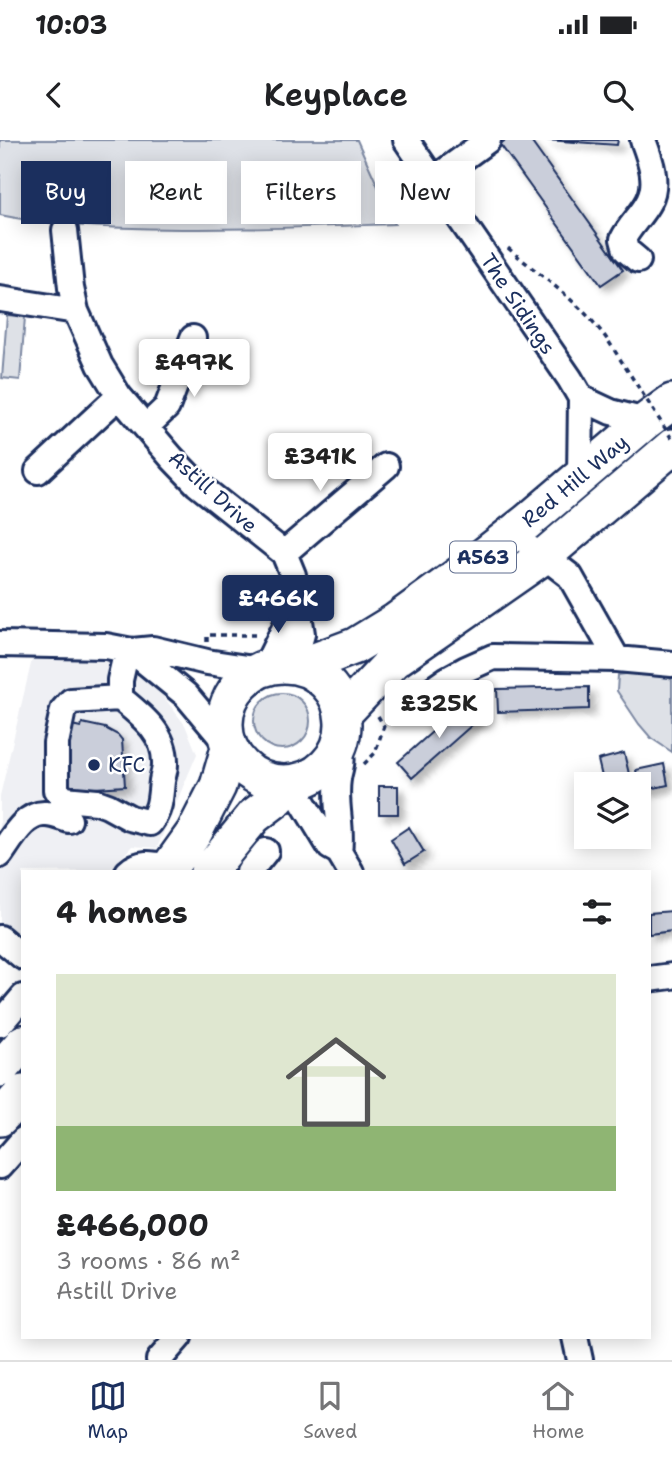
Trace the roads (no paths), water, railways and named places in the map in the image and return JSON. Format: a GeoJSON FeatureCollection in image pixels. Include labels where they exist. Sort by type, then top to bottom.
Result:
{"type":"FeatureCollection","features":[{"type":"Feature","properties":{"kind":"highway","name":"Red Hill Way"},"geometry":{"type":"LineString","coordinates":[[279,668],[355,646],[396,621],[462,573],[580,477],[663,420]]}},
{"type":"Feature","properties":{"kind":"highway","name":"Red Hill Way"},"geometry":{"type":"LineString","coordinates":[[340,731],[393,660],[544,556],[672,447]]}},
{"type":"Feature","properties":{"kind":"highway"},"geometry":{"type":"LineString","coordinates":[[279,668],[315,674],[328,685],[337,698],[340,731],[332,760],[311,777],[287,784],[267,782],[238,763],[228,746],[224,726],[226,709],[233,692],[245,679],[279,668]]}},
{"type":"Feature","properties":{"kind":"highway"},"geometry":{"type":"LineString","coordinates":[[168,869],[194,833],[218,786],[228,746]]}},
{"type":"Feature","properties":{"kind":"highway"},"geometry":{"type":"LineString","coordinates":[[210,870],[254,816],[279,797],[287,784]]}},
{"type":"Feature","properties":{"kind":"highway"},"geometry":{"type":"LineString","coordinates":[[0,1069],[21,1045]]}},
{"type":"Feature","properties":{"kind":"highway"},"geometry":{"type":"LineString","coordinates":[[0,1118],[21,1095]]}},
{"type":"Feature","properties":{"kind":"street","name":"The Sidings"},"geometry":{"type":"LineString","coordinates":[[407,140],[421,161]]}},
{"type":"Feature","properties":{"kind":"street"},"geometry":{"type":"LineString","coordinates":[[459,161],[488,140]]}},
{"type":"Feature","properties":{"kind":"street"},"geometry":{"type":"LineString","coordinates":[[638,260],[626,250],[623,239],[650,200],[654,185],[651,161],[643,140]]}},
{"type":"Feature","properties":{"kind":"street","name":"The Sidings"},"geometry":{"type":"LineString","coordinates":[[463,224],[581,398]]}},
{"type":"Feature","properties":{"kind":"street","name":"Astill Drive"},"geometry":{"type":"LineString","coordinates":[[65,230],[76,311],[100,365],[120,396],[197,484],[284,554]]}},
{"type":"Feature","properties":{"kind":"street"},"geometry":{"type":"LineString","coordinates":[[0,299],[76,311]]}},
{"type":"Feature","properties":{"kind":"street"},"geometry":{"type":"LineString","coordinates":[[146,427],[167,407],[193,338]]}},
{"type":"Feature","properties":{"kind":"street"},"geometry":{"type":"LineString","coordinates":[[38,471],[120,396]]}},
{"type":"Feature","properties":{"kind":"street"},"geometry":{"type":"LineString","coordinates":[[580,477],[581,398],[611,412],[663,420]]}},
{"type":"Feature","properties":{"kind":"street"},"geometry":{"type":"LineString","coordinates":[[0,644],[153,649],[206,663],[279,668],[296,605],[293,575],[284,554],[386,466]]}},
{"type":"Feature","properties":{"kind":"street"},"geometry":{"type":"LineString","coordinates":[[462,573],[519,544],[544,556],[570,576],[617,659]]}},
{"type":"Feature","properties":{"kind":"street"},"geometry":{"type":"LineString","coordinates":[[120,698],[121,680],[129,650]]}},
{"type":"Feature","properties":{"kind":"street"},"geometry":{"type":"LineString","coordinates":[[129,650],[186,695],[228,746]]}},
{"type":"Feature","properties":{"kind":"street"},"geometry":{"type":"LineString","coordinates":[[406,708],[446,680],[493,657],[617,659],[672,664]]}},
{"type":"Feature","properties":{"kind":"street"},"geometry":{"type":"LineString","coordinates":[[120,698],[145,718],[164,749],[166,766],[161,797],[157,813],[150,823],[130,818],[97,802],[64,799],[56,790],[56,744],[64,710],[71,701],[120,698]]}},
{"type":"Feature","properties":{"kind":"street"},"geometry":{"type":"LineString","coordinates":[[340,731],[343,758],[338,780],[337,814],[345,862]]}},
{"type":"Feature","properties":{"kind":"street"},"geometry":{"type":"LineString","coordinates":[[287,784],[331,847],[345,862]]}},
{"type":"Feature","properties":{"kind":"street"},"geometry":{"type":"LineString","coordinates":[[0,855],[32,816],[45,813],[69,820]]}},
{"type":"Feature","properties":{"kind":"street"},"geometry":{"type":"LineString","coordinates":[[250,870],[266,851]]}},
{"type":"Feature","properties":{"kind":"street"},"geometry":{"type":"LineString","coordinates":[[130,870],[135,865],[149,863],[168,869]]}},
{"type":"Feature","properties":{"kind":"street"},"geometry":{"type":"LineString","coordinates":[[0,938],[21,955]]}},
{"type":"Feature","properties":{"kind":"street"},"geometry":{"type":"LineString","coordinates":[[651,979],[672,976]]}},
{"type":"Feature","properties":{"kind":"street"},"geometry":{"type":"LineString","coordinates":[[0,1024],[21,999]]}},
{"type":"Feature","properties":{"kind":"street"},"geometry":{"type":"LineString","coordinates":[[0,1166],[21,1142]]}},
{"type":"Feature","properties":{"kind":"street"},"geometry":{"type":"LineString","coordinates":[[575,1339],[580,1360]]}},
{"type":"Feature","properties":{"kind":"place","name":"KFC"},"geometry":{"type":"Point","coordinates":[94,765]}}]}
